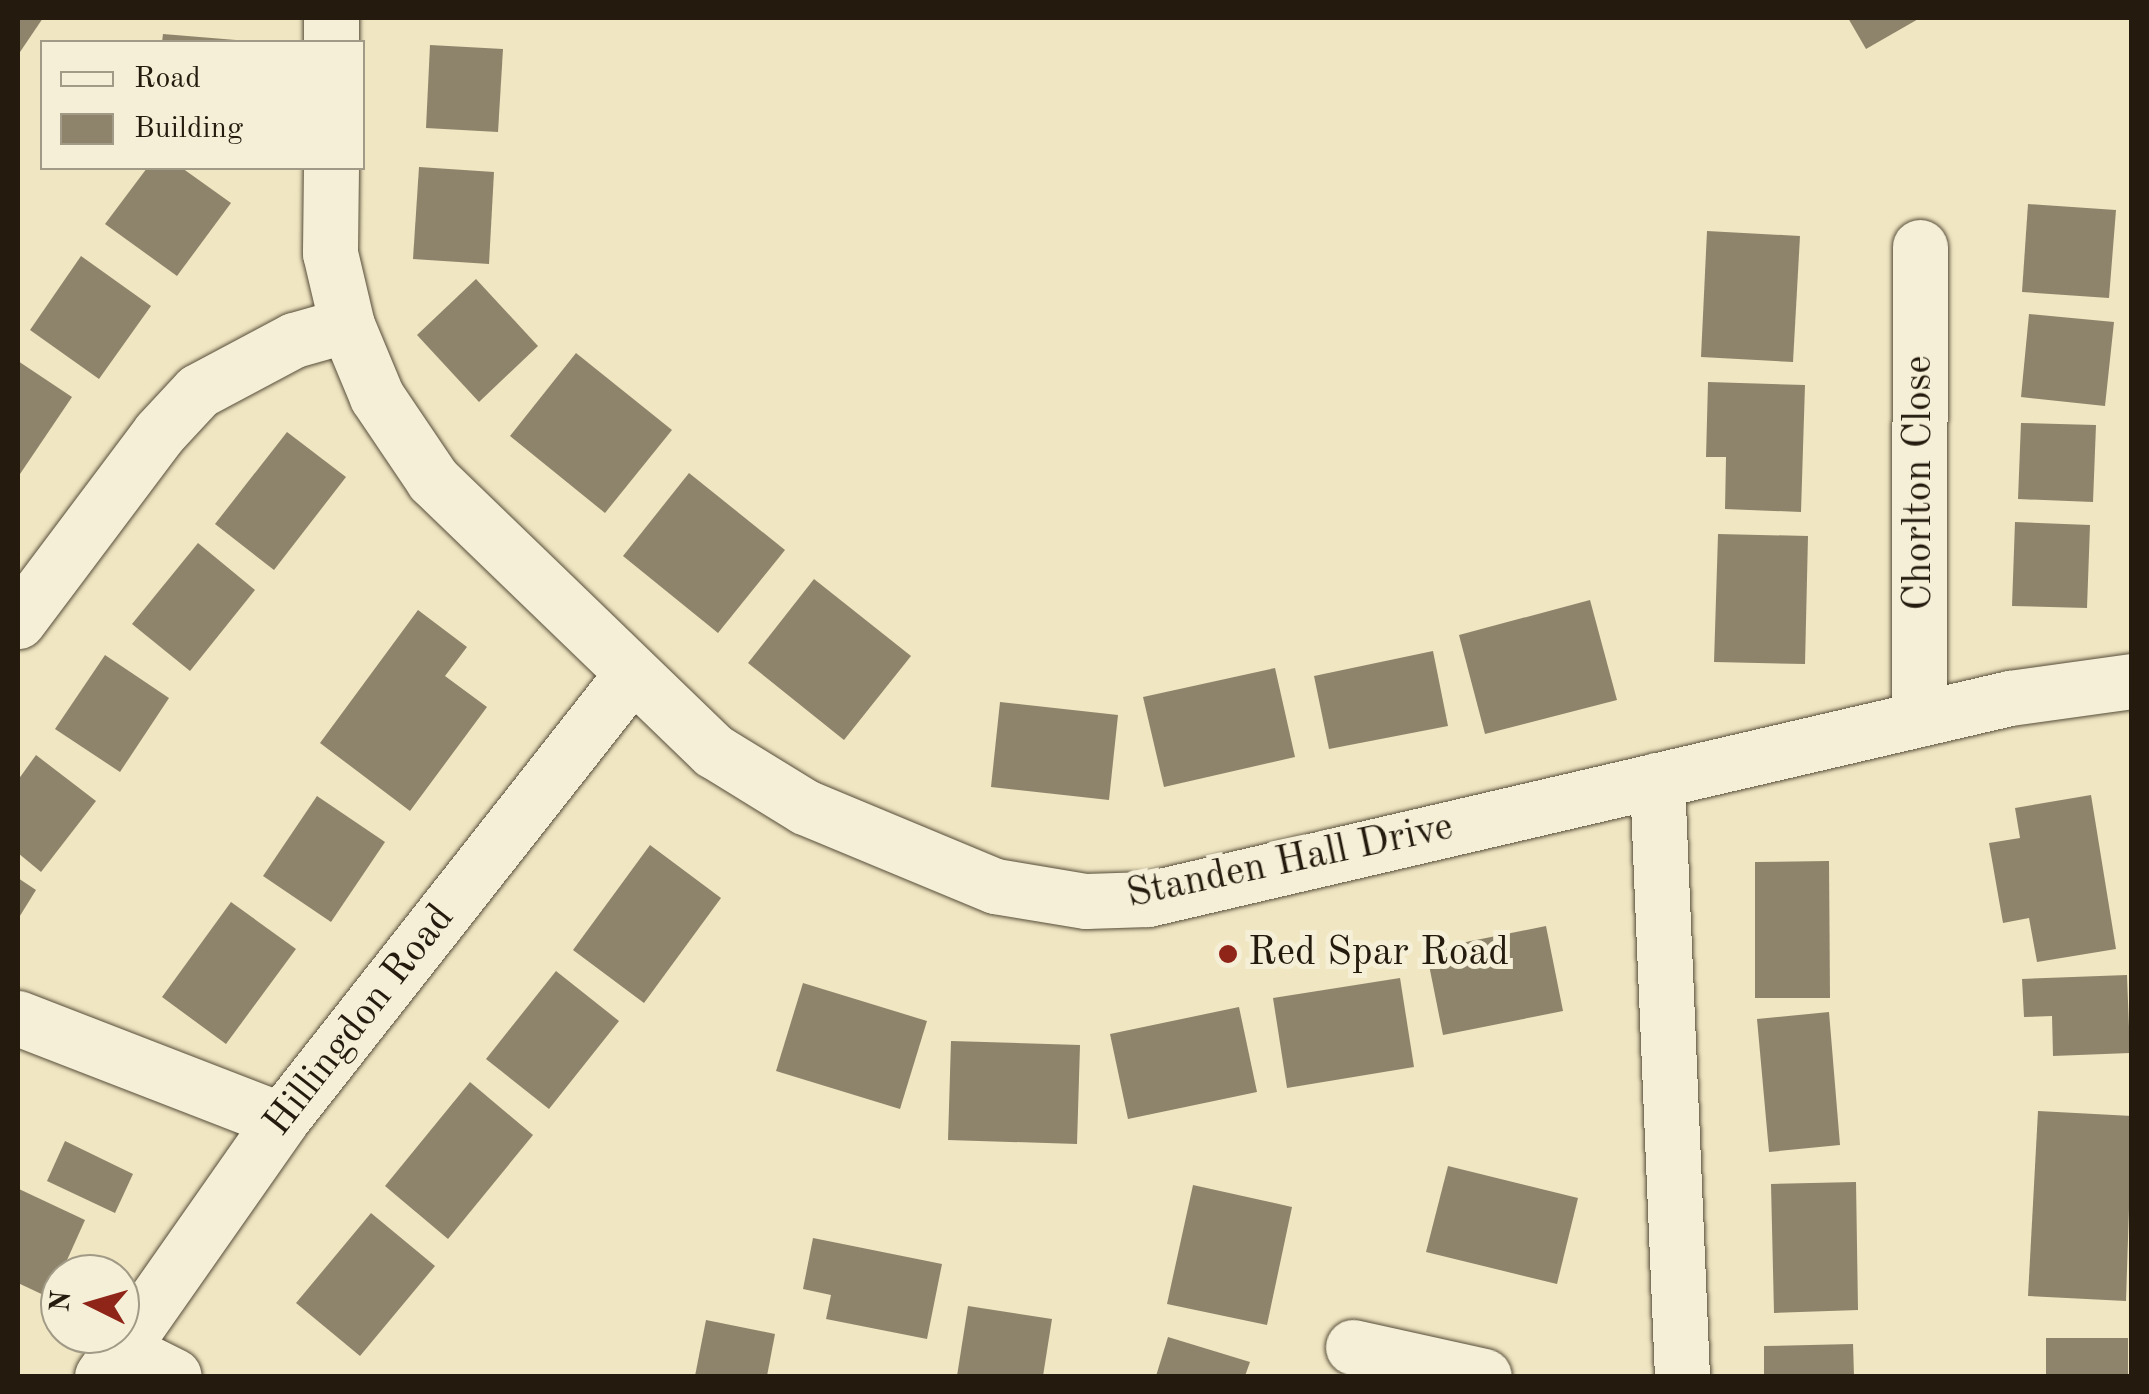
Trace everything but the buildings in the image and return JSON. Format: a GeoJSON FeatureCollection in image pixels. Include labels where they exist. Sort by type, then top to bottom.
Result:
{"type":"FeatureCollection","features":[{"type":"Feature","properties":{"kind":"street","name":"Standen Hall Drive"},"geometry":{"type":"LineString","coordinates":[[331,170],[330,253],[347,325],[377,397],[433,480],[714,751],[805,806],[994,886],[1086,901],[1148,899],[2010,698],[2132,681]]}},
{"type":"Feature","properties":{"kind":"street","name":"Chorlton Close"},"geometry":{"type":"LineString","coordinates":[[1920,247],[1920,719]]}},
{"type":"Feature","properties":{"kind":"street"},"geometry":{"type":"LineString","coordinates":[[18,621],[159,433],[198,391],[294,340],[347,325]]}},
{"type":"Feature","properties":{"kind":"street","name":"Hillingdon Road"},"geometry":{"type":"LineString","coordinates":[[111,1363],[281,1120],[631,674]]}},
{"type":"Feature","properties":{"kind":"street"},"geometry":{"type":"LineString","coordinates":[[1657,780],[1682,1376]]}},
{"type":"Feature","properties":{"kind":"street"},"geometry":{"type":"LineString","coordinates":[[18,1018],[281,1120]]}},
{"type":"Feature","properties":{"kind":"street"},"geometry":{"type":"LineString","coordinates":[[1353,1347],[1484,1376]]}},
{"type":"Feature","properties":{"kind":"street"},"geometry":{"type":"LineString","coordinates":[[111,1363],[174,1376]]}},
{"type":"Feature","properties":{"kind":"place","name":"Red Spar Road"},"geometry":{"type":"Point","coordinates":[1228,954]}}]}
